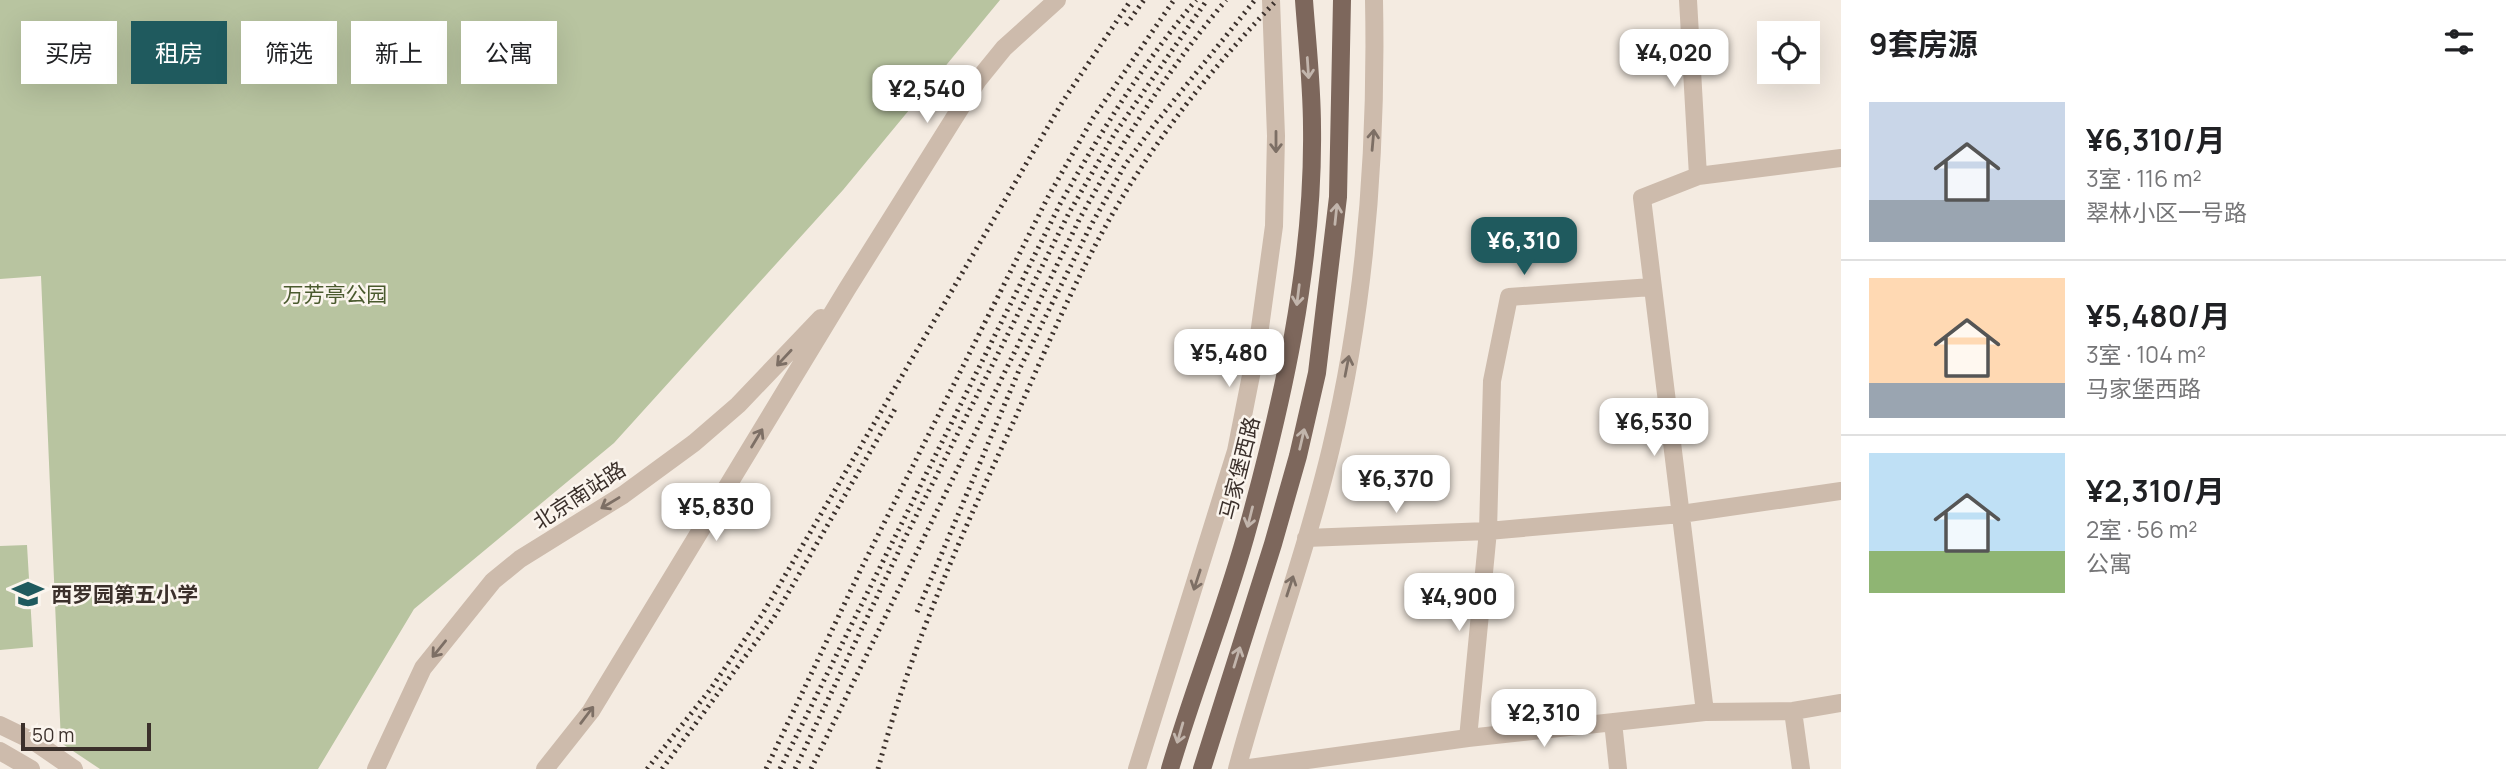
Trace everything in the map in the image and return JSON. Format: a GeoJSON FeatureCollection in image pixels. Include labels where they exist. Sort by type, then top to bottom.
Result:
{"type":"FeatureCollection","features":[{"type":"Feature","properties":{"kind":"main road","name":"马家堡西路"},"geometry":{"type":"LineString","coordinates":[[1170,769],[1192,692],[1245,539],[1293,338],[1307,224],[1312,127],[1304,0]]}},
{"type":"Feature","properties":{"kind":"main road"},"geometry":{"type":"LineString","coordinates":[[1202,769],[1287,494],[1317,373],[1338,197],[1342,0]]}},
{"type":"Feature","properties":{"kind":"street","name":"北京南站路"},"geometry":{"type":"LineString","coordinates":[[545,769],[591,711],[847,289],[978,80],[1004,48],[1057,0]]}},
{"type":"Feature","properties":{"kind":"street","name":"马家堡西路"},"geometry":{"type":"LineString","coordinates":[[1137,769],[1236,451],[1259,335],[1274,226],[1276,136],[1271,0]]}},
{"type":"Feature","properties":{"kind":"street"},"geometry":{"type":"LineString","coordinates":[[1237,769],[1331,447],[1352,343],[1374,130],[1374,0]]}},
{"type":"Feature","properties":{"kind":"street"},"geometry":{"type":"LineString","coordinates":[[1688,0],[1698,176]]}},
{"type":"Feature","properties":{"kind":"street"},"geometry":{"type":"LineString","coordinates":[[1705,712],[1642,198],[1698,176],[1841,158]]}},
{"type":"Feature","properties":{"kind":"street"},"geometry":{"type":"LineString","coordinates":[[1468,738],[1488,531],[1492,381],[1509,297],[1652,287]]}},
{"type":"Feature","properties":{"kind":"street","name":"北京南站路"},"geometry":{"type":"LineString","coordinates":[[376,769],[423,668],[493,582],[520,559],[623,495],[694,443],[738,405],[847,289]]}},
{"type":"Feature","properties":{"kind":"street"},"geometry":{"type":"LineString","coordinates":[[1306,538],[1488,531],[1681,514],[1841,491]]}},
{"type":"Feature","properties":{"kind":"street"},"geometry":{"type":"LineString","coordinates":[[1242,769],[1468,738],[1705,712],[1793,711],[1841,703]]}},
{"type":"Feature","properties":{"kind":"street"},"geometry":{"type":"LineString","coordinates":[[1793,711],[1801,769]]}},
{"type":"Feature","properties":{"kind":"street"},"geometry":{"type":"LineString","coordinates":[[1614,722],[1618,769]]}},
{"type":"Feature","properties":{"kind":"street"},"geometry":{"type":"LineString","coordinates":[[0,725],[35,742],[74,769]]}},
{"type":"Feature","properties":{"kind":"street"},"geometry":{"type":"LineString","coordinates":[[0,751],[31,769]]}},
{"type":"Feature","properties":{"kind":"green space","name":"万芳亭公园"},"geometry":{"type":"Polygon","coordinates":[[[0,0],[1000,0],[843,190],[614,443],[414,609],[318,769],[100,769],[61,743],[41,276],[0,279],[0,0]]]}},
{"type":"Feature","properties":{"kind":"green space"},"geometry":{"type":"Polygon","coordinates":[[[27,545],[33,647],[0,650],[0,546],[27,545]]]}},
{"type":"Feature","properties":{"kind":"railway"},"geometry":{"type":"LineString","coordinates":[[647,769],[709,691],[763,613],[1063,101],[1131,0]]}},
{"type":"Feature","properties":{"kind":"railway"},"geometry":{"type":"LineString","coordinates":[[1126,25],[1144,0]]}},
{"type":"Feature","properties":{"kind":"railway"},"geometry":{"type":"LineString","coordinates":[[766,769],[861,569],[1048,197],[1093,118],[1174,0]]}},
{"type":"Feature","properties":{"kind":"railway"},"geometry":{"type":"LineString","coordinates":[[780,769],[1060,204],[1124,99],[1158,48],[1196,0]]}},
{"type":"Feature","properties":{"kind":"railway"},"geometry":{"type":"LineString","coordinates":[[795,769],[904,540],[1069,213],[1115,133],[1207,0]]}},
{"type":"Feature","properties":{"kind":"railway"},"geometry":{"type":"LineString","coordinates":[[811,769],[1080,218],[1148,106],[1185,52],[1226,0]]}},
{"type":"Feature","properties":{"kind":"railway"},"geometry":{"type":"LineString","coordinates":[[917,612],[1020,368],[1090,227],[1125,165],[1154,125],[1255,0]]}},
{"type":"Feature","properties":{"kind":"railway"},"geometry":{"type":"LineString","coordinates":[[878,769],[905,682],[953,558],[1082,271],[1116,207],[1184,107],[1277,0]]}},
{"type":"Feature","properties":{"kind":"railway"},"geometry":{"type":"LineString","coordinates":[[662,769],[773,619],[895,409]]}},
{"type":"Feature","properties":{"kind":"place","name":"西罗园第五小学"},"geometry":{"type":"Point","coordinates":[28,594]}}]}
